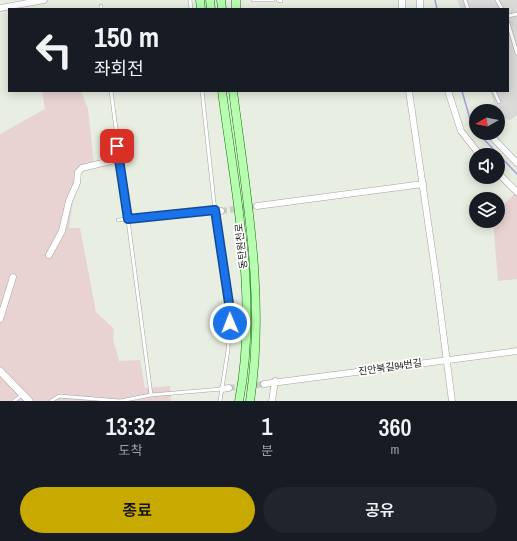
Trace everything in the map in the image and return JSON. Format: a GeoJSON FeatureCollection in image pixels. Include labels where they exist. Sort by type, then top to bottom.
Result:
{"type":"FeatureCollection","features":[{"type":"Feature","properties":{"kind":"main road"},"geometry":{"type":"LineString","coordinates":[[217,92],[226,125]]}},
{"type":"Feature","properties":{"kind":"main road","name":"동탄원천로"},"geometry":{"type":"LineString","coordinates":[[222,92],[241,240],[246,298],[245,357],[240,401]]}},
{"type":"Feature","properties":{"kind":"main road","name":"동탄원천로"},"geometry":{"type":"LineString","coordinates":[[232,92],[253,258],[256,305],[256,353],[250,401]]}},
{"type":"Feature","properties":{"kind":"main road"},"geometry":{"type":"LineString","coordinates":[[237,92],[237,123]]}},
{"type":"Feature","properties":{"kind":"street"},"geometry":{"type":"LineString","coordinates":[[0,8],[44,0]]}},
{"type":"Feature","properties":{"kind":"street"},"geometry":{"type":"LineString","coordinates":[[408,92],[423,184],[452,401]]}},
{"type":"Feature","properties":{"kind":"street"},"geometry":{"type":"LineString","coordinates":[[448,92],[461,131],[474,148]]}},
{"type":"Feature","properties":{"kind":"street"},"geometry":{"type":"LineString","coordinates":[[495,140],[517,163]]}},
{"type":"Feature","properties":{"kind":"street"},"geometry":{"type":"LineString","coordinates":[[49,255],[62,231],[69,201],[77,183],[78,172],[82,168],[118,159]]}},
{"type":"Feature","properties":{"kind":"street"},"geometry":{"type":"LineString","coordinates":[[505,180],[517,192]]}},
{"type":"Feature","properties":{"kind":"street"},"geometry":{"type":"LineString","coordinates":[[257,206],[423,184]]}},
{"type":"Feature","properties":{"kind":"street"},"geometry":{"type":"LineString","coordinates":[[0,319],[14,277]]}},
{"type":"Feature","properties":{"kind":"street","name":"진안북길94번길"},"geometry":{"type":"LineString","coordinates":[[264,384],[275,381],[379,370],[446,359],[517,351]]}},
{"type":"Feature","properties":{"kind":"street"},"geometry":{"type":"LineString","coordinates":[[0,371],[29,401]]}},
{"type":"Feature","properties":{"kind":"street"},"geometry":{"type":"LineString","coordinates":[[272,401],[275,381]]}},
{"type":"Feature","properties":{"kind":"street"},"geometry":{"type":"LineString","coordinates":[[222,388],[229,388]]}},
{"type":"Feature","properties":{"kind":"lane"},"geometry":{"type":"LineString","coordinates":[[252,0],[273,0]]}},
{"type":"Feature","properties":{"kind":"lane"},"geometry":{"type":"LineString","coordinates":[[509,26],[517,53]]}},
{"type":"Feature","properties":{"kind":"lane"},"geometry":{"type":"LineString","coordinates":[[509,40],[513,39]]}},
{"type":"Feature","properties":{"kind":"lane"},"geometry":{"type":"LineString","coordinates":[[111,92],[118,159],[128,219],[151,395]]}},
{"type":"Feature","properties":{"kind":"lane"},"geometry":{"type":"LineString","coordinates":[[202,92],[230,310],[228,350],[220,401]]}},
{"type":"Feature","properties":{"kind":"lane"},"geometry":{"type":"LineString","coordinates":[[494,92],[499,102]]}},
{"type":"Feature","properties":{"kind":"lane"},"geometry":{"type":"LineString","coordinates":[[118,220],[218,211]]}},
{"type":"Feature","properties":{"kind":"lane"},"geometry":{"type":"LineString","coordinates":[[51,401],[59,396],[120,401],[151,395],[222,388]]}},
{"type":"Feature","properties":{"kind":"lane"},"geometry":{"type":"LineString","coordinates":[[14,401],[23,394]]}},
{"type":"Feature","properties":{"kind":"shaded area"},"geometry":{"type":"Polygon","coordinates":[[[457,0],[517,0],[517,115],[510,120],[505,118],[505,104],[494,104],[490,92],[509,92],[509,8],[461,8],[457,0]]]}},
{"type":"Feature","properties":{"kind":"shaded area"},"geometry":{"type":"Polygon","coordinates":[[[42,92],[81,92],[88,109],[94,164],[77,173],[69,228],[80,228],[96,312],[114,329],[113,339],[119,361],[140,360],[145,388],[170,386],[171,401],[0,401],[0,134],[45,109],[42,92]]]}},
{"type":"Feature","properties":{"kind":"shaded area"},"geometry":{"type":"Polygon","coordinates":[[[517,191],[517,279],[498,281],[494,228],[505,228],[505,203],[517,191]]]}},
{"type":"Feature","properties":{"kind":"waterway"},"geometry":{"type":"LineString","coordinates":[[435,0],[437,8]]}},
{"type":"Feature","properties":{"kind":"waterway"},"geometry":{"type":"LineString","coordinates":[[462,92],[469,116]]}},
{"type":"Feature","properties":{"kind":"waterway"},"geometry":{"type":"LineString","coordinates":[[485,140],[517,174]]}},
{"type":"Feature","properties":{"kind":"tunnel"},"geometry":{"type":"LineString","coordinates":[[221,211],[257,206]]}},
{"type":"Feature","properties":{"kind":"tunnel"},"geometry":{"type":"LineString","coordinates":[[229,388],[264,384]]}},
{"type":"Feature","properties":{"kind":"route"},"geometry":{"type":"LineString","coordinates":[[117,146],[128,219],[215,210],[230,310],[230,323]]}}]}
